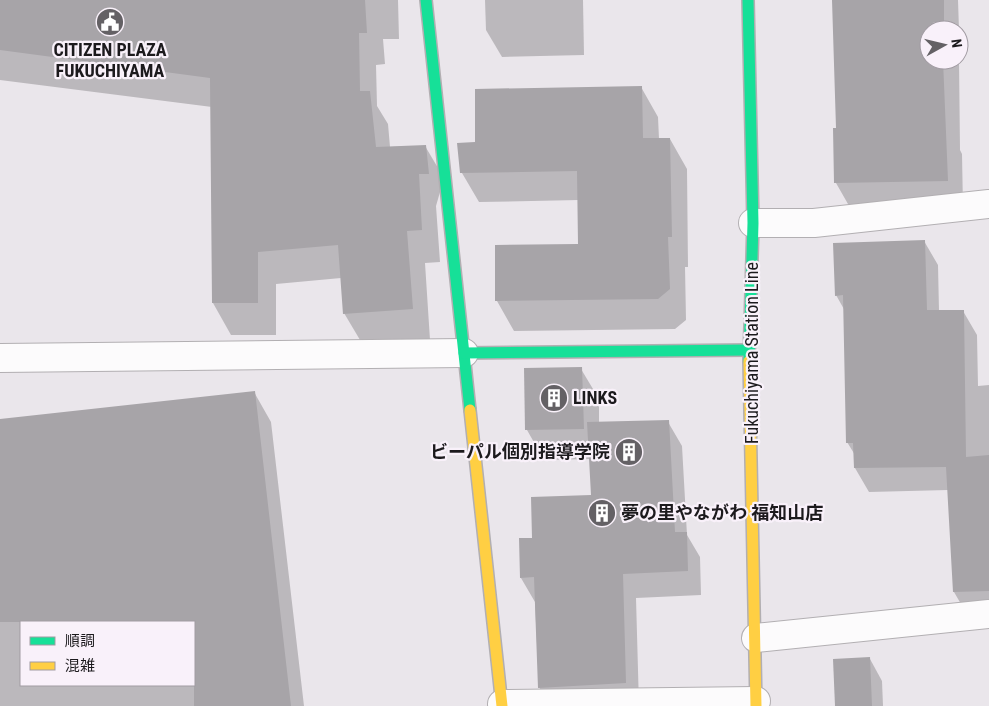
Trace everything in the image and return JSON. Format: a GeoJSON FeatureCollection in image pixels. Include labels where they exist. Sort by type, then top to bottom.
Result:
{"type":"FeatureCollection","features":[{"type":"Feature","properties":{"kind":"street"},"geometry":{"type":"LineString","coordinates":[[426,0],[481,492],[502,705],[756,703]]}},
{"type":"Feature","properties":{"kind":"street","name":"Fukuchiyama Station Line"},"geometry":{"type":"LineString","coordinates":[[748,0],[753,223],[749,350],[756,703]]}},
{"type":"Feature","properties":{"kind":"street"},"geometry":{"type":"LineString","coordinates":[[753,223],[814,223],[989,204]]}},
{"type":"Feature","properties":{"kind":"street"},"geometry":{"type":"LineString","coordinates":[[0,358],[749,350]]}},
{"type":"Feature","properties":{"kind":"street"},"geometry":{"type":"LineString","coordinates":[[756,638],[989,614]]}},
{"type":"Feature","properties":{"kind":"building"},"geometry":{"type":"Polygon","coordinates":[[[0,0],[365,0],[367,33],[359,33],[360,91],[370,91],[376,147],[426,145],[429,174],[419,174],[422,230],[407,231],[413,309],[343,314],[338,245],[258,252],[258,303],[212,303],[210,78],[0,50],[0,0]]]}},
{"type":"Feature","properties":{"kind":"building"},"geometry":{"type":"Polygon","coordinates":[[[832,0],[944,0],[944,20],[919,20],[919,70],[943,70],[948,181],[834,183],[833,128],[836,128],[832,0]]]}},
{"type":"Feature","properties":{"kind":"building"},"geometry":{"type":"Polygon","coordinates":[[[642,86],[643,138],[670,138],[672,237],[668,237],[670,289],[658,299],[495,301],[495,245],[578,244],[577,171],[460,173],[457,143],[475,142],[475,89],[642,86]]]}},
{"type":"Feature","properties":{"kind":"building"},"geometry":{"type":"Polygon","coordinates":[[[925,240],[927,310],[964,310],[966,457],[989,455],[989,591],[953,592],[946,467],[854,468],[853,443],[846,443],[843,295],[835,296],[833,243],[925,240]]]}},
{"type":"Feature","properties":{"kind":"building","name":"LINKS"},"geometry":{"type":"Polygon","coordinates":[[[582,367],[584,429],[525,430],[524,368],[582,367]]]}},
{"type":"Feature","properties":{"kind":"building"},"geometry":{"type":"Polygon","coordinates":[[[255,391],[291,706],[194,706],[195,621],[0,622],[0,419],[255,391]]]}},
{"type":"Feature","properties":{"kind":"building"},"geometry":{"type":"Polygon","coordinates":[[[669,420],[675,532],[687,532],[688,571],[623,574],[626,683],[538,688],[534,577],[520,578],[519,538],[532,538],[531,497],[591,495],[587,422],[669,420]]]}},
{"type":"Feature","properties":{"kind":"building"},"geometry":{"type":"Polygon","coordinates":[[[870,657],[872,706],[835,706],[833,659],[870,657]]]}},
{"type":"Feature","properties":{"kind":"traffic: fast"},"geometry":{"type":"LineString","coordinates":[[426,0],[470,410]]}},
{"type":"Feature","properties":{"kind":"traffic: fast"},"geometry":{"type":"LineString","coordinates":[[748,0],[753,223],[749,361]]}},
{"type":"Feature","properties":{"kind":"traffic: fast"},"geometry":{"type":"LineString","coordinates":[[464,353],[749,350]]}},
{"type":"Feature","properties":{"kind":"traffic: slow"},"geometry":{"type":"LineString","coordinates":[[749,361],[756,706]]}},
{"type":"Feature","properties":{"kind":"traffic: slow"},"geometry":{"type":"LineString","coordinates":[[470,410],[502,706]]}},
{"type":"Feature","properties":{"kind":"place","name":"CITIZEN PLAZA FUKUCHIYAMA"},"geometry":{"type":"Point","coordinates":[110,22]}},
{"type":"Feature","properties":{"kind":"place","name":"LINKS"},"geometry":{"type":"Point","coordinates":[554,398]}},
{"type":"Feature","properties":{"kind":"place","name":"ビーパル個別指導学院"},"geometry":{"type":"Point","coordinates":[629,452]}},
{"type":"Feature","properties":{"kind":"place","name":"夢の里やながわ 福知山店"},"geometry":{"type":"Point","coordinates":[602,513]}}]}
